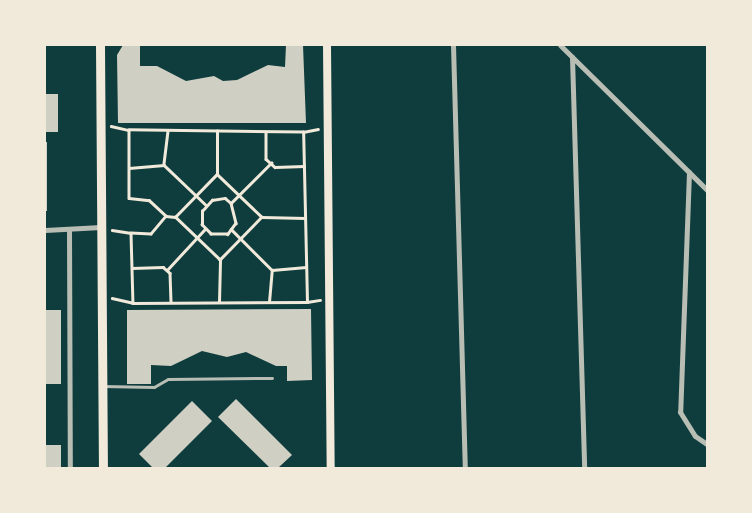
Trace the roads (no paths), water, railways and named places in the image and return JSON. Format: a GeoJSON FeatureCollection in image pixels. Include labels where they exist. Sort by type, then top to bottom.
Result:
{"type":"FeatureCollection","features":[{"type":"Feature","properties":{"kind":"main road"},"geometry":{"type":"LineString","coordinates":[[100,45],[103,468]]}},
{"type":"Feature","properties":{"kind":"main road"},"geometry":{"type":"LineString","coordinates":[[327,45],[331,468]]}},
{"type":"Feature","properties":{"kind":"street"},"geometry":{"type":"LineString","coordinates":[[453,45],[465,468]]}},
{"type":"Feature","properties":{"kind":"street"},"geometry":{"type":"LineString","coordinates":[[560,45],[707,190]]}},
{"type":"Feature","properties":{"kind":"street"},"geometry":{"type":"LineString","coordinates":[[572,57],[584,468]]}},
{"type":"Feature","properties":{"kind":"street"},"geometry":{"type":"LineString","coordinates":[[689,172],[680,412],[695,436],[707,444]]}},
{"type":"Feature","properties":{"kind":"street"},"geometry":{"type":"LineString","coordinates":[[45,230],[101,227]]}},
{"type":"Feature","properties":{"kind":"street"},"geometry":{"type":"LineString","coordinates":[[69,229],[70,468]]}},
{"type":"Feature","properties":{"kind":"lane"},"geometry":{"type":"LineString","coordinates":[[103,386],[154,387],[168,378],[272,378]]}}]}
